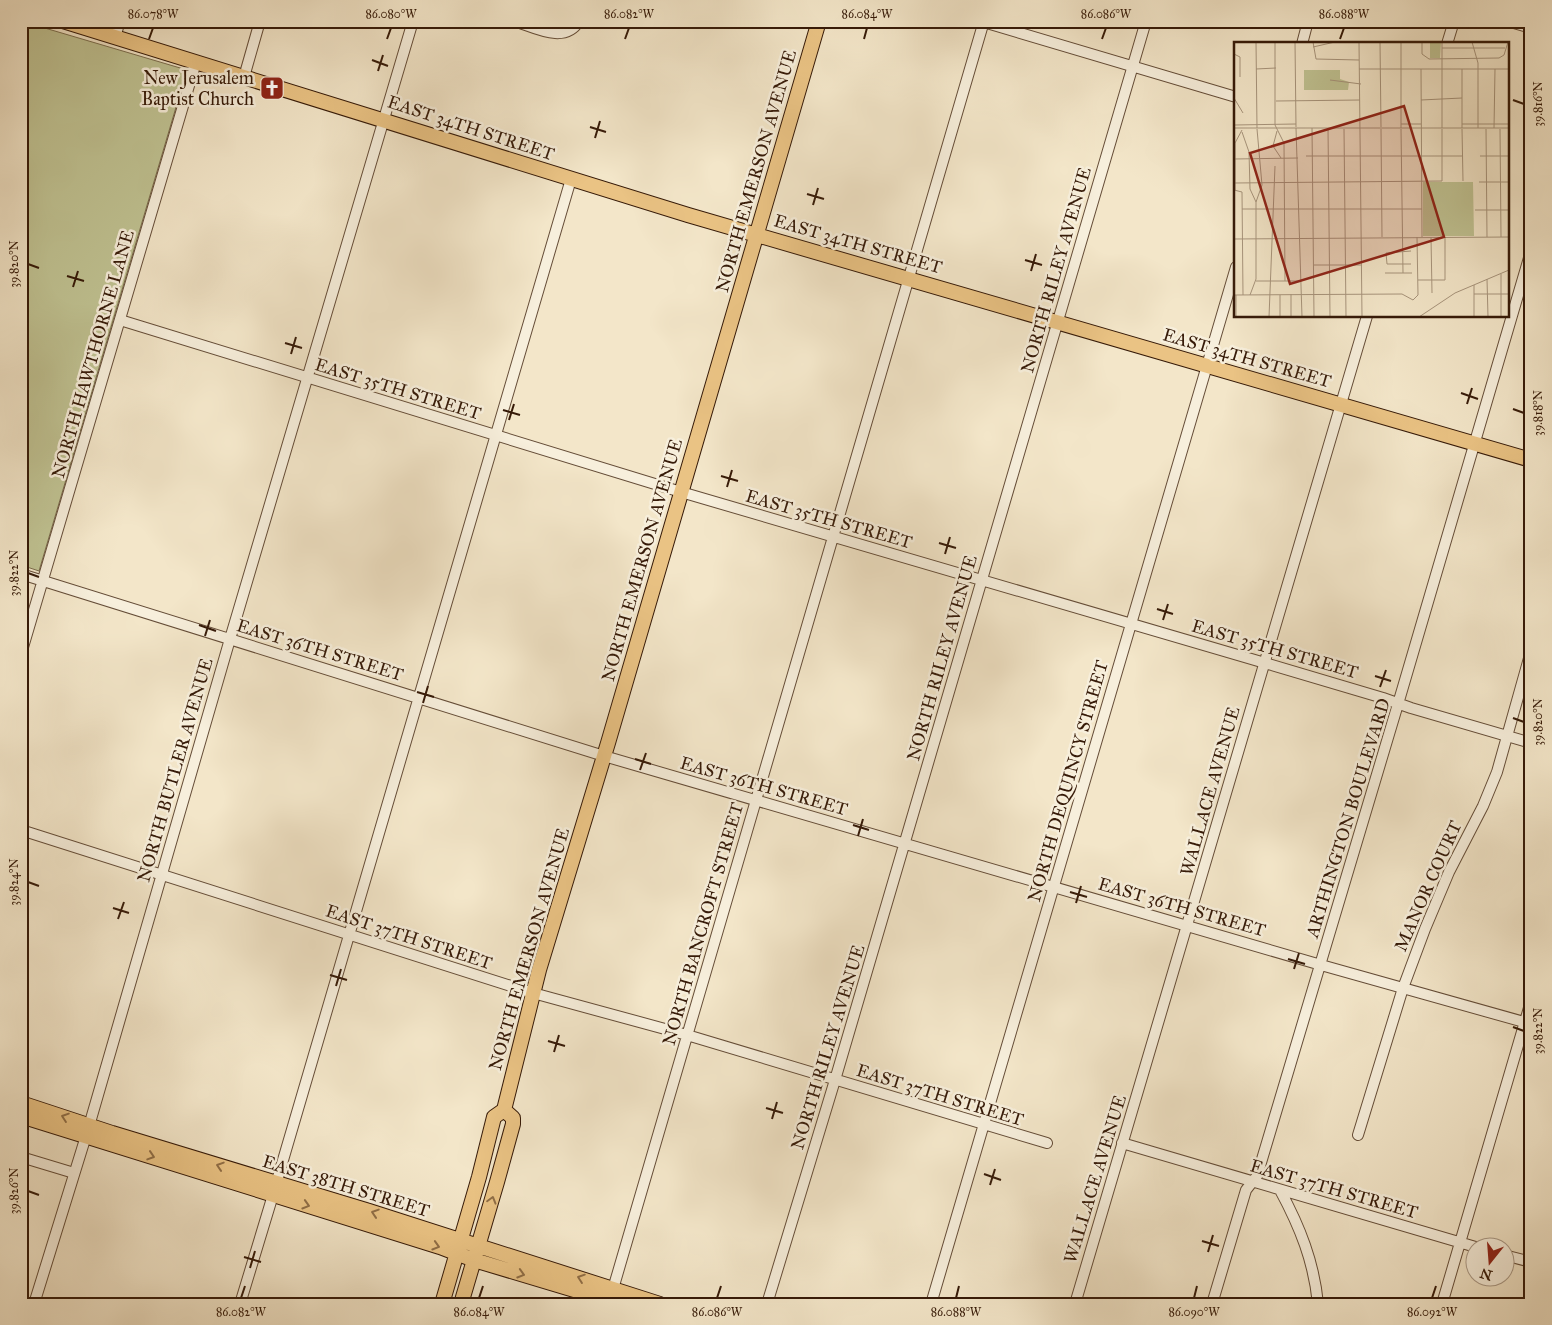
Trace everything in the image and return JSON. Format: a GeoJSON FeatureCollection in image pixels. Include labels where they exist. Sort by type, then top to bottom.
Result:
{"type":"FeatureCollection","features":[{"type":"Feature","properties":{"kind":"main road","name":"EAST 34TH STREET"},"geometry":{"type":"LineString","coordinates":[[63,21],[688,215],[1531,460]]}},
{"type":"Feature","properties":{"kind":"main road","name":"NORTH EMERSON AVENUE"},"geometry":{"type":"LineString","coordinates":[[442,1304],[494,1117],[504,1110],[533,993],[819,21]]}},
{"type":"Feature","properties":{"kind":"main road","name":"EAST 38TH STREET"},"geometry":{"type":"LineString","coordinates":[[21,1103],[87,1131]]}},
{"type":"Feature","properties":{"kind":"main road"},"geometry":{"type":"LineString","coordinates":[[461,1304],[513,1124],[513,1118],[504,1110]]}},
{"type":"Feature","properties":{"kind":"main road","name":"EAST 38TH STREET"},"geometry":{"type":"LineString","coordinates":[[21,1116],[87,1131],[275,1190],[369,1211],[458,1247],[621,1304]]}},
{"type":"Feature","properties":{"kind":"main road","name":"EAST 38TH STREET"},"geometry":{"type":"LineString","coordinates":[[477,1253],[562,1271],[660,1304]]}},
{"type":"Feature","properties":{"kind":"street"},"geometry":{"type":"LineString","coordinates":[[115,37],[120,21]]}},
{"type":"Feature","properties":{"kind":"street"},"geometry":{"type":"LineString","coordinates":[[244,77],[260,21]]}},
{"type":"Feature","properties":{"kind":"street","name":"NORTH BUTLER AVENUE"},"geometry":{"type":"LineString","coordinates":[[34,1304],[87,1131],[413,21]]}},
{"type":"Feature","properties":{"kind":"street"},"geometry":{"type":"LineString","coordinates":[[514,21],[555,34],[568,32],[579,21]]}},
{"type":"Feature","properties":{"kind":"street","name":"NORTH RILEY AVENUE"},"geometry":{"type":"LineString","coordinates":[[767,1304],[836,1080],[1146,21]]}},
{"type":"Feature","properties":{"kind":"street"},"geometry":{"type":"LineString","coordinates":[[1303,42],[1308,21]]}},
{"type":"Feature","properties":{"kind":"street"},"geometry":{"type":"LineString","coordinates":[[1448,42],[1454,21]]}},
{"type":"Feature","properties":{"kind":"street"},"geometry":{"type":"LineString","coordinates":[[1506,21],[1531,28]]}},
{"type":"Feature","properties":{"kind":"street"},"geometry":{"type":"LineString","coordinates":[[983,22],[1234,96]]}},
{"type":"Feature","properties":{"kind":"street","name":"NORTH BANCROFT STREET"},"geometry":{"type":"LineString","coordinates":[[613,1288],[983,22]]}},
{"type":"Feature","properties":{"kind":"street","name":"NORTH HAWTHORNE LANE"},"geometry":{"type":"LineString","coordinates":[[21,654],[196,62]]}},
{"type":"Feature","properties":{"kind":"street"},"geometry":{"type":"LineString","coordinates":[[240,1304],[571,179]]}},
{"type":"Feature","properties":{"kind":"street","name":"ARTHINGTON BOULEVARD"},"geometry":{"type":"LineString","coordinates":[[1212,1304],[1246,1190],[1257,1176],[1321,965],[1531,251]]}},
{"type":"Feature","properties":{"kind":"street","name":"NORTH DEQUINCY STREET"},"geometry":{"type":"LineString","coordinates":[[931,1304],[1234,274]]}},
{"type":"Feature","properties":{"kind":"street","name":"WALLACE AVENUE"},"geometry":{"type":"LineString","coordinates":[[1075,1304],[1366,318]]}},
{"type":"Feature","properties":{"kind":"street","name":"EAST 35TH STREET"},"geometry":{"type":"LineString","coordinates":[[120,320],[681,492],[1531,743]]}},
{"type":"Feature","properties":{"kind":"street","name":"EAST 36TH STREET"},"geometry":{"type":"LineString","coordinates":[[21,574],[604,756],[1321,965],[1528,1023]]}},
{"type":"Feature","properties":{"kind":"street","name":"MANOR COURT"},"geometry":{"type":"LineString","coordinates":[[1358,1135],[1403,988],[1442,886],[1490,791],[1508,736],[1531,651]]}},
{"type":"Feature","properties":{"kind":"street","name":"EAST 37TH STREET"},"geometry":{"type":"LineString","coordinates":[[21,830],[533,993],[687,1035],[1047,1144]]}},
{"type":"Feature","properties":{"kind":"street"},"geometry":{"type":"LineString","coordinates":[[1442,1304],[1459,1242],[1528,1023],[1531,1001]]}},
{"type":"Feature","properties":{"kind":"street","name":"EAST 37TH STREET"},"geometry":{"type":"LineString","coordinates":[[1122,1143],[1464,1244]]}},
{"type":"Feature","properties":{"kind":"street"},"geometry":{"type":"LineString","coordinates":[[21,1156],[74,1173]]}},
{"type":"Feature","properties":{"kind":"street"},"geometry":{"type":"LineString","coordinates":[[1280,1190],[1298,1222],[1308,1250],[1314,1273],[1318,1304]]}},
{"type":"Feature","properties":{"kind":"street"},"geometry":{"type":"LineString","coordinates":[[1514,1258],[1531,1262]]}},
{"type":"Feature","properties":{"kind":"green space"},"geometry":{"type":"Polygon","coordinates":[[[21,21],[187,70],[39,571],[21,565],[21,21]]]}},
{"type":"Feature","properties":{"kind":"place","name":"New Jerusalem Baptist Church"},"geometry":{"type":"Point","coordinates":[272,88]}}]}
